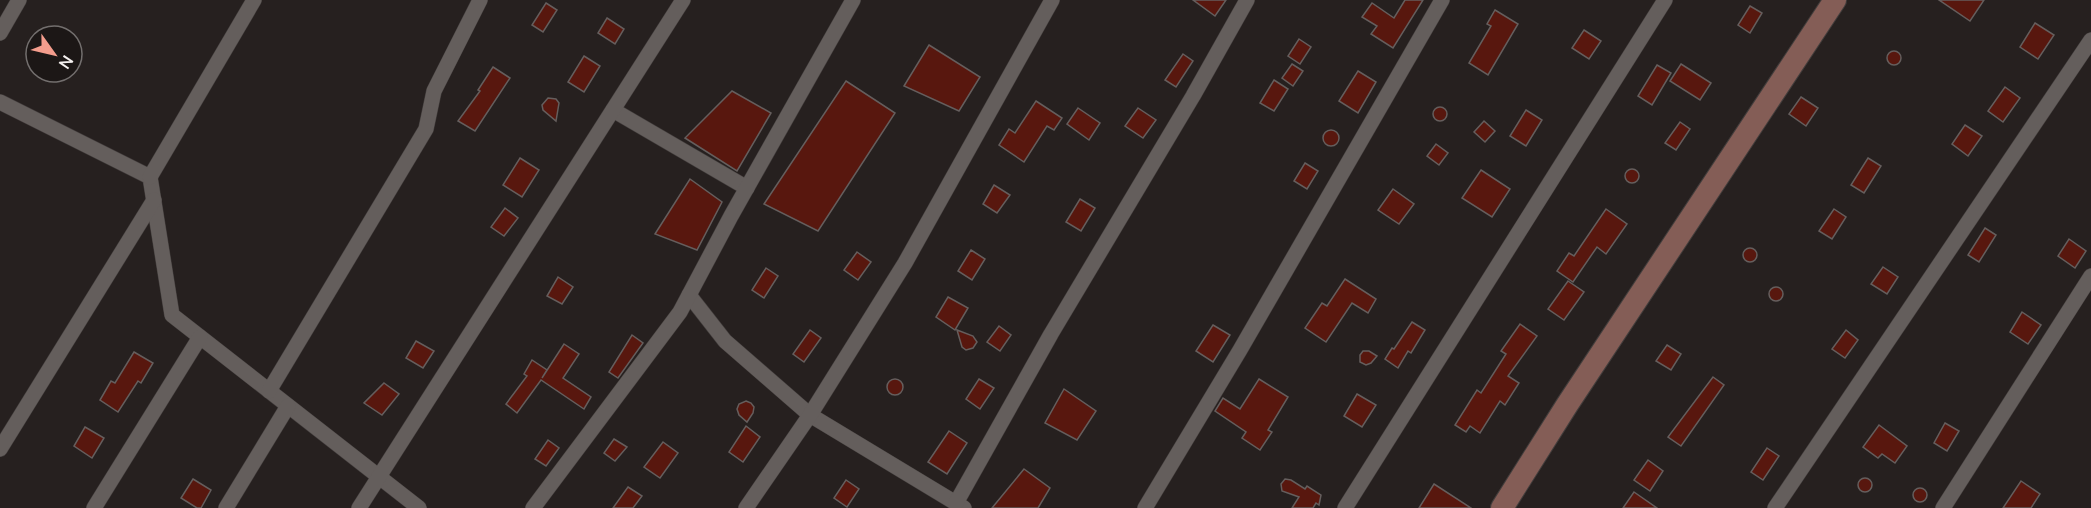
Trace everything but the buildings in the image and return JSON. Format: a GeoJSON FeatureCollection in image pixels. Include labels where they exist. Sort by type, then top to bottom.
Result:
{"type":"FeatureCollection","features":[{"type":"Feature","properties":{"kind":"street"},"geometry":{"type":"LineString","coordinates":[[0,33],[19,0]]}},
{"type":"Feature","properties":{"kind":"street"},"geometry":{"type":"LineString","coordinates":[[254,0],[150,177],[172,315],[419,508]]}},
{"type":"Feature","properties":{"kind":"street"},"geometry":{"type":"LineString","coordinates":[[269,391],[426,129],[434,91],[480,0]]}},
{"type":"Feature","properties":{"kind":"street"},"geometry":{"type":"LineString","coordinates":[[359,508],[683,0]]}},
{"type":"Feature","properties":{"kind":"street"},"geometry":{"type":"LineString","coordinates":[[533,508],[680,312],[853,0]]}},
{"type":"Feature","properties":{"kind":"street"},"geometry":{"type":"LineString","coordinates":[[746,508],[810,415],[905,263],[1052,0]]}},
{"type":"Feature","properties":{"kind":"street"},"geometry":{"type":"LineString","coordinates":[[689,295],[725,341],[810,415],[960,506],[1051,334],[1187,106],[1247,0]]}},
{"type":"Feature","properties":{"kind":"street"},"geometry":{"type":"LineString","coordinates":[[1145,508],[1246,339],[1442,0]]}},
{"type":"Feature","properties":{"kind":"street"},"geometry":{"type":"LineString","coordinates":[[1345,508],[1665,0]]}},
{"type":"Feature","properties":{"kind":"street"},"geometry":{"type":"LineString","coordinates":[[1502,508],[1835,0]]}},
{"type":"Feature","properties":{"kind":"street"},"geometry":{"type":"LineString","coordinates":[[1775,508],[2091,40]]}},
{"type":"Feature","properties":{"kind":"street"},"geometry":{"type":"LineString","coordinates":[[0,102],[150,177]]}},
{"type":"Feature","properties":{"kind":"street"},"geometry":{"type":"LineString","coordinates":[[613,110],[747,188]]}},
{"type":"Feature","properties":{"kind":"street"},"geometry":{"type":"LineString","coordinates":[[0,449],[154,200]]}},
{"type":"Feature","properties":{"kind":"street"},"geometry":{"type":"LineString","coordinates":[[1943,508],[2091,276]]}},
{"type":"Feature","properties":{"kind":"street"},"geometry":{"type":"LineString","coordinates":[[94,508],[200,337]]}},
{"type":"Feature","properties":{"kind":"street"},"geometry":{"type":"LineString","coordinates":[[226,508],[288,406]]}}]}
